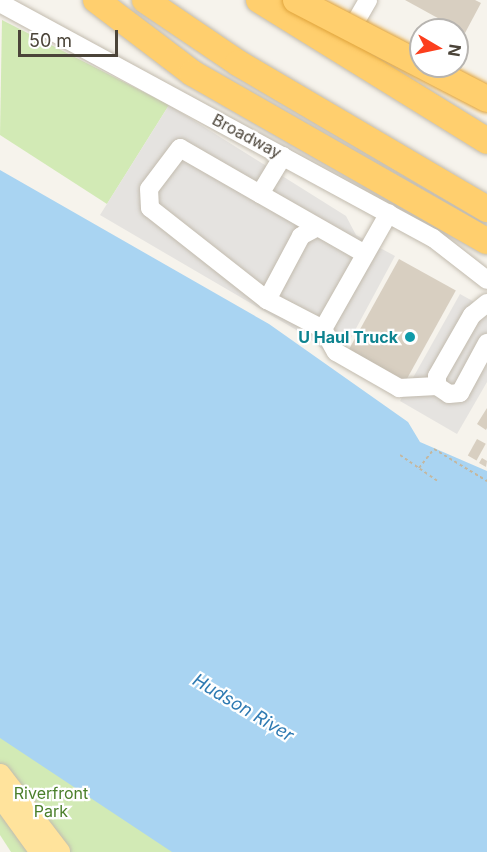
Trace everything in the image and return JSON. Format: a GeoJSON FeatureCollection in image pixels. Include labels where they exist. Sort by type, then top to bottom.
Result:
{"type":"FeatureCollection","features":[{"type":"Feature","properties":{"kind":"highway"},"geometry":{"type":"LineString","coordinates":[[96,0],[192,73],[385,180],[487,241]]}},
{"type":"Feature","properties":{"kind":"highway"},"geometry":{"type":"LineString","coordinates":[[145,0],[196,37],[487,209]]}},
{"type":"Feature","properties":{"kind":"highway"},"geometry":{"type":"LineString","coordinates":[[259,0],[487,141]]}},
{"type":"Feature","properties":{"kind":"highway"},"geometry":{"type":"LineString","coordinates":[[296,0],[487,99]]}},
{"type":"Feature","properties":{"kind":"highway"},"geometry":{"type":"LineString","coordinates":[[364,138],[487,222]]}},
{"type":"Feature","properties":{"kind":"highway"},"geometry":{"type":"LineString","coordinates":[[385,180],[487,257]]}},
{"type":"Feature","properties":{"kind":"main road"},"geometry":{"type":"LineString","coordinates":[[0,775],[59,852]]}},
{"type":"Feature","properties":{"kind":"main road"},"geometry":{"type":"LineString","coordinates":[[0,797],[40,852]]}},
{"type":"Feature","properties":{"kind":"street"},"geometry":{"type":"LineString","coordinates":[[312,0],[409,47]]}},
{"type":"Feature","properties":{"kind":"street"},"geometry":{"type":"LineString","coordinates":[[356,21],[368,0]]}},
{"type":"Feature","properties":{"kind":"street","name":"Broadway"},"geometry":{"type":"LineString","coordinates":[[0,3],[389,213],[459,253],[487,280]]}},
{"type":"Feature","properties":{"kind":"street"},"geometry":{"type":"LineString","coordinates":[[469,76],[487,85]]}},
{"type":"Feature","properties":{"kind":"street"},"geometry":{"type":"LineString","coordinates":[[365,254],[180,148],[147,199],[150,208],[267,300],[323,329],[336,352],[399,388],[437,386],[460,393],[487,343]]}},
{"type":"Feature","properties":{"kind":"street"},"geometry":{"type":"LineString","coordinates":[[260,194],[283,156]]}},
{"type":"Feature","properties":{"kind":"street"},"geometry":{"type":"LineString","coordinates":[[323,329],[389,213]]}},
{"type":"Feature","properties":{"kind":"street"},"geometry":{"type":"LineString","coordinates":[[267,300],[301,236],[317,227]]}},
{"type":"Feature","properties":{"kind":"street"},"geometry":{"type":"LineString","coordinates":[[437,386],[437,376],[480,320],[487,303]]}},
{"type":"Feature","properties":{"kind":"path"},"geometry":{"type":"LineString","coordinates":[[419,468],[434,448],[487,481]]}},
{"type":"Feature","properties":{"kind":"path"},"geometry":{"type":"LineString","coordinates":[[400,455],[439,482]]}},
{"type":"Feature","properties":{"kind":"green space"},"geometry":{"type":"Polygon","coordinates":[[[2,20],[169,105],[107,204],[0,135],[2,20]]]}},
{"type":"Feature","properties":{"kind":"green space","name":"Riverfront Park"},"geometry":{"type":"Polygon","coordinates":[[[0,698],[193,852],[11,852],[0,835],[0,698]]]}},
{"type":"Feature","properties":{"kind":"shaded area"},"geometry":{"type":"Polygon","coordinates":[[[169,105],[346,216],[356,235],[395,256],[338,362],[305,335],[100,215],[169,105]]]}},
{"type":"Feature","properties":{"kind":"shaded area"},"geometry":{"type":"Polygon","coordinates":[[[460,294],[487,309],[487,382],[457,434],[400,401],[460,294]]]}},
{"type":"Feature","properties":{"kind":"water","name":"Hudson River"},"geometry":{"type":"Polygon","coordinates":[[[0,170],[269,324],[408,422],[420,442],[487,471],[487,852],[172,852],[0,738],[0,170]]]}},
{"type":"Feature","properties":{"kind":"building"},"geometry":{"type":"Polygon","coordinates":[[[405,0],[475,0],[481,3],[469,26],[469,18],[438,18],[405,0]]]}},
{"type":"Feature","properties":{"kind":"building"},"geometry":{"type":"Polygon","coordinates":[[[399,259],[456,291],[403,385],[347,353],[399,259]]]}},
{"type":"Feature","properties":{"kind":"building"},"geometry":{"type":"Polygon","coordinates":[[[487,408],[487,428],[486,430],[477,424],[487,408]]]}},
{"type":"Feature","properties":{"kind":"building"},"geometry":{"type":"Polygon","coordinates":[[[477,439],[486,444],[477,460],[468,456],[477,439]]]}},
{"type":"Feature","properties":{"kind":"building"},"geometry":{"type":"Polygon","coordinates":[[[482,458],[487,461],[486,467],[479,463],[482,458]]]}},
{"type":"Feature","properties":{"kind":"place","name":"U Haul Truck"},"geometry":{"type":"Point","coordinates":[410,337]}}]}
